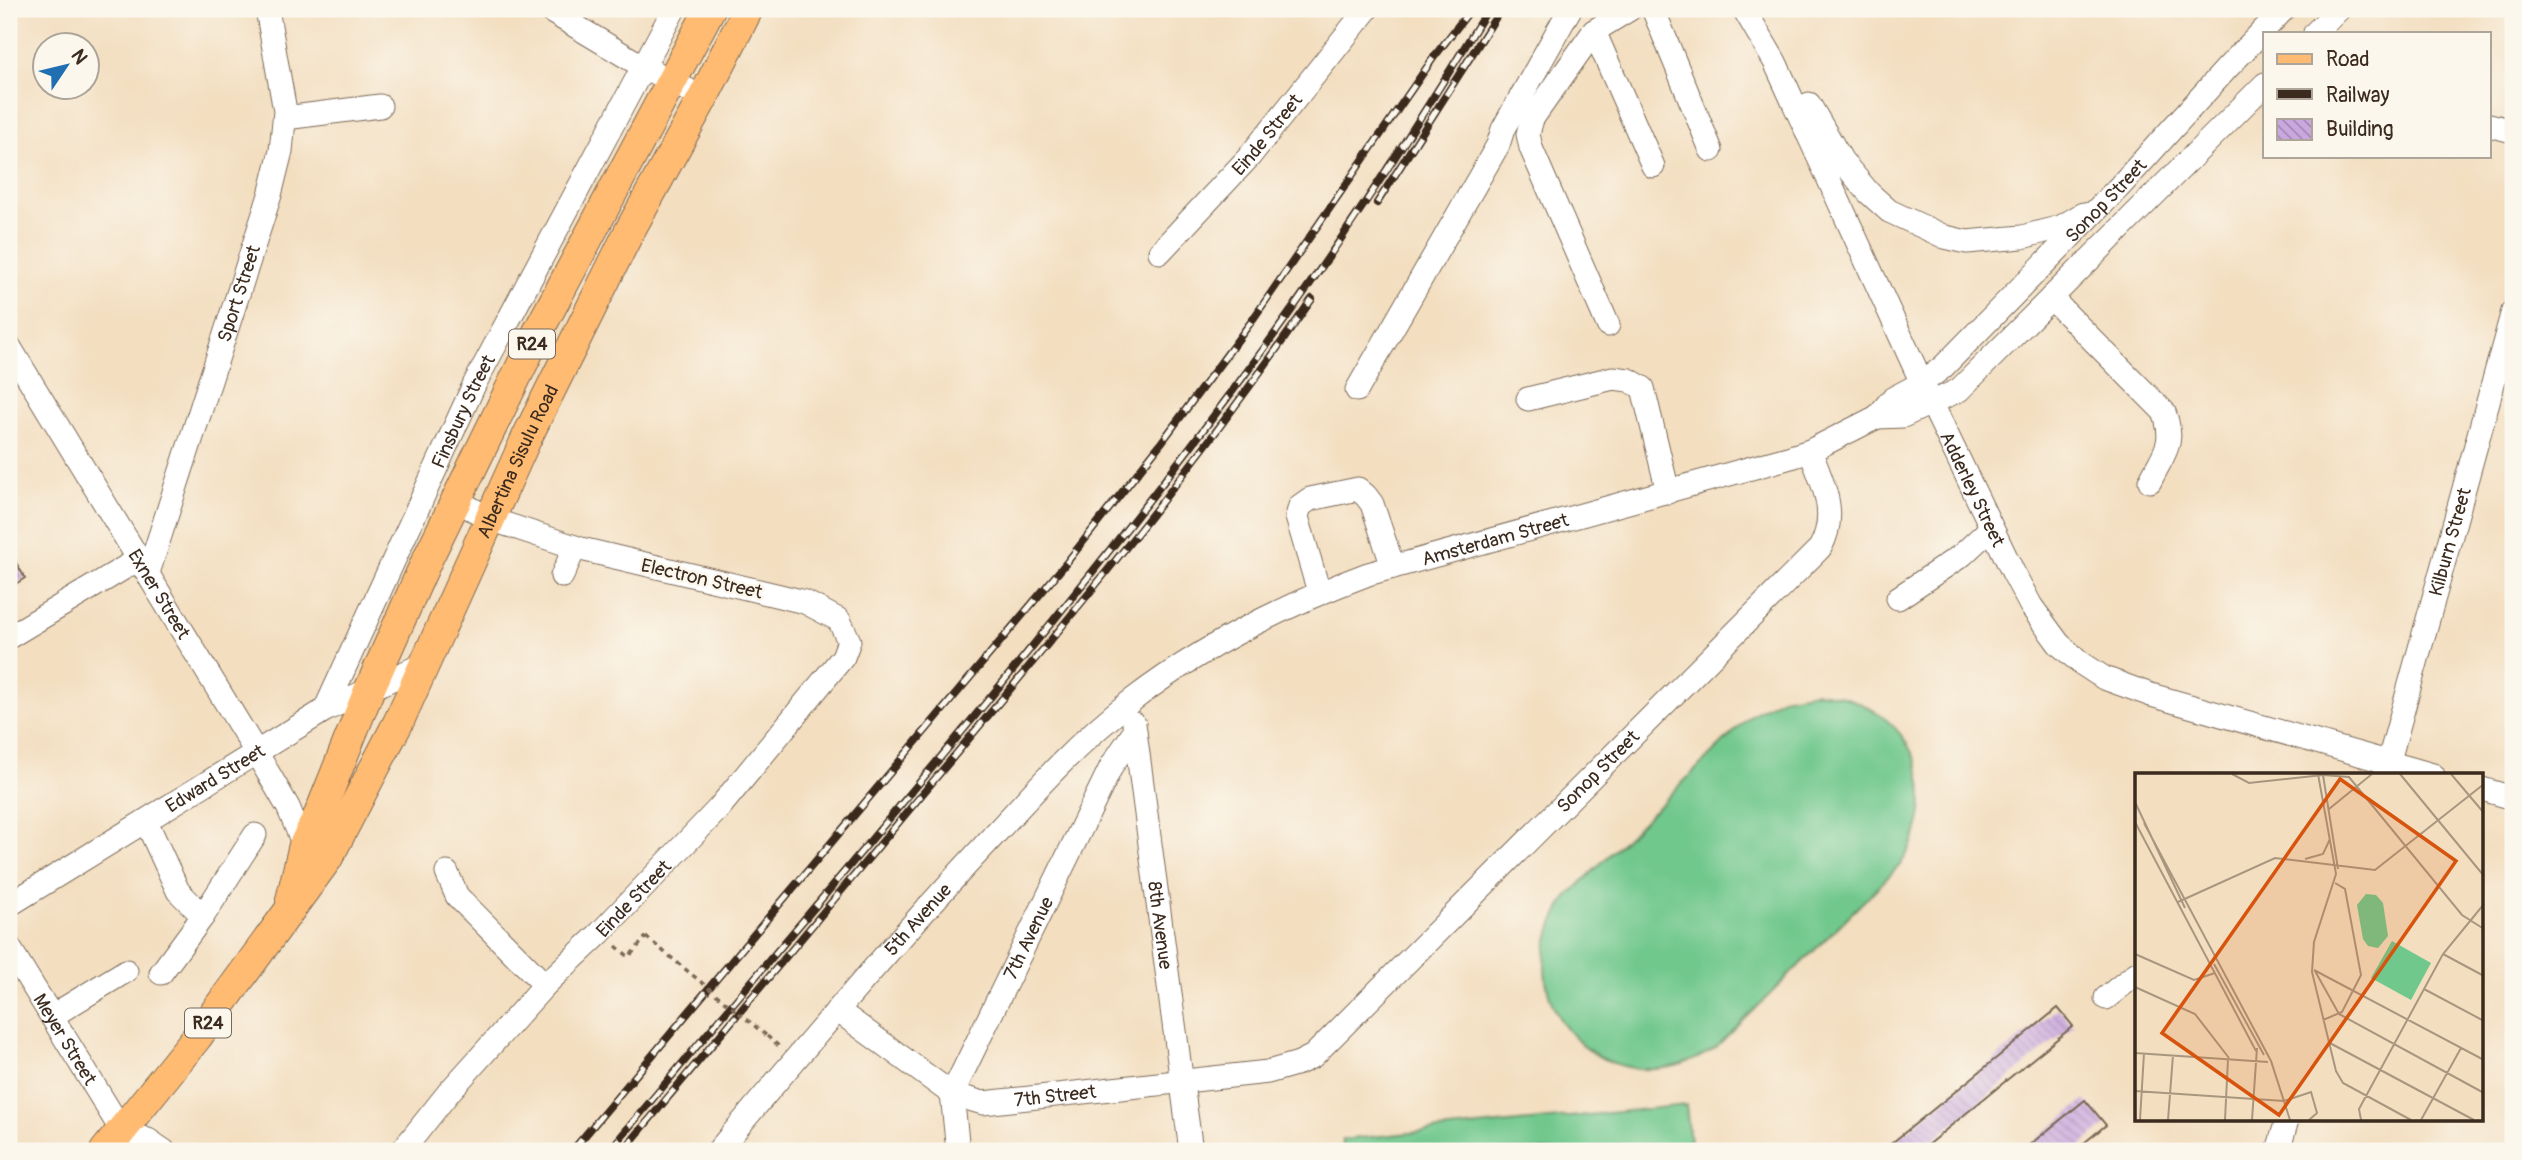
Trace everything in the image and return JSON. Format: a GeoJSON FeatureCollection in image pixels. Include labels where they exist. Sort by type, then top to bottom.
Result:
{"type":"FeatureCollection","features":[{"type":"Feature","properties":{"kind":"main road","name":"Albertina Sisulu Road"},"geometry":{"type":"LineString","coordinates":[[289,912],[304,845],[319,815],[370,688],[456,500],[539,330],[710,9]]}},
{"type":"Feature","properties":{"kind":"main road","name":"Albertina Sisulu Road"},"geometry":{"type":"LineString","coordinates":[[114,1141],[198,1037],[327,859],[398,723],[527,437],[629,232],[703,98],[748,9]]}},
{"type":"Feature","properties":{"kind":"street","name":"Sport Street"},"geometry":{"type":"LineString","coordinates":[[144,566],[270,194],[281,151],[285,118],[276,50],[267,9]]}},
{"type":"Feature","properties":{"kind":"street"},"geometry":{"type":"LineString","coordinates":[[547,9],[642,66],[703,98]]}},
{"type":"Feature","properties":{"kind":"street","name":"Finsbury Street"},"geometry":{"type":"LineString","coordinates":[[325,710],[475,383],[674,9]]}},
{"type":"Feature","properties":{"kind":"street","name":"Einde Street"},"geometry":{"type":"LineString","coordinates":[[1160,252],[1249,157],[1367,9]]}},
{"type":"Feature","properties":{"kind":"street"},"geometry":{"type":"LineString","coordinates":[[1357,390],[1499,145],[1503,129],[1570,9]]}},
{"type":"Feature","properties":{"kind":"street"},"geometry":{"type":"LineString","coordinates":[[1608,325],[1531,148],[1528,134],[1532,118],[1594,31],[1630,9]]}},
{"type":"Feature","properties":{"kind":"street"},"geometry":{"type":"LineString","coordinates":[[1653,9],[1711,150]]}},
{"type":"Feature","properties":{"kind":"street","name":"Adderley Street"},"geometry":{"type":"LineString","coordinates":[[1744,9],[1775,62],[1991,528],[2031,606],[2045,627],[2081,663],[2104,678],[2387,769],[2417,773]]}},
{"type":"Feature","properties":{"kind":"street"},"geometry":{"type":"LineString","coordinates":[[1751,9],[1769,34],[1842,161],[1869,193],[1889,211],[1915,224],[1967,243],[2022,237],[2062,227],[2120,186]]}},
{"type":"Feature","properties":{"kind":"street","name":"Sonop Street"},"geometry":{"type":"LineString","coordinates":[[1922,383],[1943,367],[2120,186],[2228,66],[2284,9]]}},
{"type":"Feature","properties":{"kind":"street"},"geometry":{"type":"LineString","coordinates":[[2316,32],[2339,9]]}},
{"type":"Feature","properties":{"kind":"street"},"geometry":{"type":"LineString","coordinates":[[1594,31],[1653,166]]}},
{"type":"Feature","properties":{"kind":"street"},"geometry":{"type":"LineString","coordinates":[[2228,66],[2263,71]]}},
{"type":"Feature","properties":{"kind":"street","name":"Sonop Street"},"geometry":{"type":"LineString","coordinates":[[1932,404],[1959,390],[2263,86]]}},
{"type":"Feature","properties":{"kind":"street"},"geometry":{"type":"LineString","coordinates":[[285,118],[380,106]]}},
{"type":"Feature","properties":{"kind":"street"},"geometry":{"type":"LineString","coordinates":[[2490,125],[2513,131]]}},
{"type":"Feature","properties":{"kind":"street"},"geometry":{"type":"LineString","coordinates":[[2051,298],[2164,412],[2170,428],[2169,443],[2150,481]]}},
{"type":"Feature","properties":{"kind":"street","name":"Kilburn Street"},"geometry":{"type":"LineString","coordinates":[[2387,769],[2513,311]]}},
{"type":"Feature","properties":{"kind":"street","name":"Exner Street"},"geometry":{"type":"LineString","coordinates":[[9,346],[256,752],[288,807],[304,845]]}},
{"type":"Feature","properties":{"kind":"street"},"geometry":{"type":"LineString","coordinates":[[1528,399],[1613,378],[1629,380],[1643,388],[1668,492]]}},
{"type":"Feature","properties":{"kind":"street","name":"Amsterdam Street"},"geometry":{"type":"LineString","coordinates":[[1132,700],[1249,627],[1319,592],[1393,567],[1810,451],[1877,417],[1892,400],[1922,383]]}},
{"type":"Feature","properties":{"kind":"street","name":"Amsterdam Street"},"geometry":{"type":"LineString","coordinates":[[1877,417],[1903,416],[1932,404]]}},
{"type":"Feature","properties":{"kind":"street","name":"Sonop Street"},"geometry":{"type":"LineString","coordinates":[[1299,1063],[1321,1050],[1819,548],[1829,525],[1830,514],[1826,492],[1810,451]]}},
{"type":"Feature","properties":{"kind":"street"},"geometry":{"type":"LineString","coordinates":[[1319,592],[1297,517],[1300,506],[1310,499],[1358,489],[1372,504],[1393,567]]}},
{"type":"Feature","properties":{"kind":"street","name":"Electron Street"},"geometry":{"type":"LineString","coordinates":[[456,500],[490,519],[575,547],[805,603],[839,620],[848,634]]}},
{"type":"Feature","properties":{"kind":"street"},"geometry":{"type":"LineString","coordinates":[[1898,598],[1962,555],[1991,528]]}},
{"type":"Feature","properties":{"kind":"street"},"geometry":{"type":"LineString","coordinates":[[562,576],[575,547]]}},
{"type":"Feature","properties":{"kind":"street"},"geometry":{"type":"LineString","coordinates":[[9,637],[144,566]]}},
{"type":"Feature","properties":{"kind":"street","name":"Einde Street"},"geometry":{"type":"LineString","coordinates":[[402,1151],[449,1092],[545,985],[600,933],[719,808],[843,657],[849,642],[848,634]]}},
{"type":"Feature","properties":{"kind":"street","name":"Edward Street"},"geometry":{"type":"LineString","coordinates":[[9,905],[325,710],[426,663]]}},
{"type":"Feature","properties":{"kind":"street","name":"8th Avenue"},"geometry":{"type":"LineString","coordinates":[[1132,700],[1191,1151]]}},
{"type":"Feature","properties":{"kind":"street","name":"5th Avenue"},"geometry":{"type":"LineString","coordinates":[[720,1150],[837,1010],[952,880],[1076,748],[1132,700]]}},
{"type":"Feature","properties":{"kind":"street","name":"7th Avenue"},"geometry":{"type":"LineString","coordinates":[[952,1094],[1112,765],[1135,731]]}},
{"type":"Feature","properties":{"kind":"street"},"geometry":{"type":"LineString","coordinates":[[2484,790],[2513,798]]}},
{"type":"Feature","properties":{"kind":"street"},"geometry":{"type":"LineString","coordinates":[[146,821],[178,891],[203,916]]}},
{"type":"Feature","properties":{"kind":"street"},"geometry":{"type":"LineString","coordinates":[[161,973],[203,916],[255,835]]}},
{"type":"Feature","properties":{"kind":"street"},"geometry":{"type":"LineString","coordinates":[[447,873],[457,896],[545,985]]}},
{"type":"Feature","properties":{"kind":"street","name":"Meyer Street"},"geometry":{"type":"LineString","coordinates":[[9,947],[52,1016],[114,1141]]}},
{"type":"Feature","properties":{"kind":"street"},"geometry":{"type":"LineString","coordinates":[[52,1016],[126,971]]}},
{"type":"Feature","properties":{"kind":"street"},"geometry":{"type":"LineString","coordinates":[[2106,999],[2135,975]]}},
{"type":"Feature","properties":{"kind":"street","name":"7th Street"},"geometry":{"type":"LineString","coordinates":[[837,1010],[952,1094],[983,1103],[1268,1072],[1299,1063]]}},
{"type":"Feature","properties":{"kind":"street"},"geometry":{"type":"LineString","coordinates":[[952,1094],[958,1151]]}},
{"type":"Feature","properties":{"kind":"street"},"geometry":{"type":"LineString","coordinates":[[2277,1151],[2286,1122]]}},
{"type":"Feature","properties":{"kind":"street"},"geometry":{"type":"LineString","coordinates":[[114,1141],[148,1140],[164,1151]]}},
{"type":"Feature","properties":{"kind":"path"},"geometry":{"type":"LineString","coordinates":[[629,957],[646,937],[779,1046]]}},
{"type":"Feature","properties":{"kind":"green space"},"geometry":{"type":"Polygon","coordinates":[[[1815,692],[1847,698],[1874,711],[1896,729],[1912,752],[1920,778],[1922,806],[1915,835],[1900,865],[1717,1047],[1677,1066],[1638,1069],[1604,1059],[1575,1038],[1555,1009],[1545,974],[1549,936],[1568,896],[1751,715],[1782,698],[1815,692]]]}},
{"type":"Feature","properties":{"kind":"green space"},"geometry":{"type":"Polygon","coordinates":[[[1686,1105],[1691,1151],[1343,1151],[1342,1140],[1686,1105]]]}},
{"type":"Feature","properties":{"kind":"building"},"geometry":{"type":"Polygon","coordinates":[[[9,551],[25,578],[9,588],[9,551]]]}},
{"type":"Feature","properties":{"kind":"building"},"geometry":{"type":"Polygon","coordinates":[[[2058,1008],[2073,1026],[1920,1151],[1882,1151],[2058,1008]]]}},
{"type":"Feature","properties":{"kind":"building"},"geometry":{"type":"Polygon","coordinates":[[[2085,1100],[2106,1125],[2074,1151],[2022,1151],[2085,1100]]]}},
{"type":"Feature","properties":{"kind":"railway"},"geometry":{"type":"LineString","coordinates":[[572,1151],[1067,562],[1161,443],[1251,322],[1434,57],[1471,9]]}},
{"type":"Feature","properties":{"kind":"railway"},"geometry":{"type":"LineString","coordinates":[[609,1151],[1011,672],[1167,477],[1276,332],[1339,242],[1488,9]]}},
{"type":"Feature","properties":{"kind":"railway"},"geometry":{"type":"LineString","coordinates":[[1377,203],[1501,9]]}},
{"type":"Feature","properties":{"kind":"railway"},"geometry":{"type":"LineString","coordinates":[[623,1151],[1088,595],[1225,420],[1312,299]]}}]}
